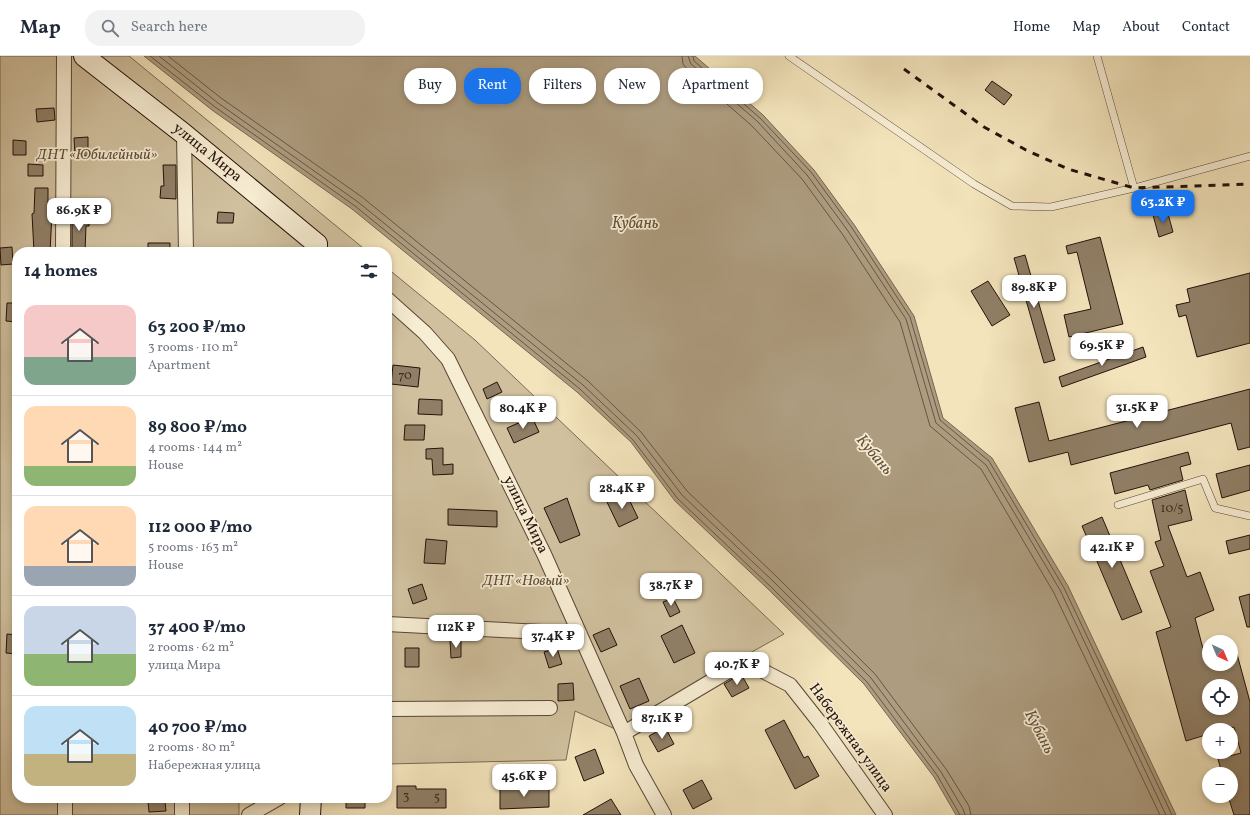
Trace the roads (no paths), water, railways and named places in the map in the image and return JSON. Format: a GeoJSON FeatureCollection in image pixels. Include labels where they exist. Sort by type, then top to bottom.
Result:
{"type":"FeatureCollection","features":[{"type":"Feature","properties":{"kind":"street"},"geometry":{"type":"LineString","coordinates":[[62,247],[64,56]]}},
{"type":"Feature","properties":{"kind":"street","name":"улица Мира"},"geometry":{"type":"LineString","coordinates":[[84,56],[184,134],[319,247]]}},
{"type":"Feature","properties":{"kind":"street"},"geometry":{"type":"LineString","coordinates":[[184,134],[186,247]]}},
{"type":"Feature","properties":{"kind":"street","name":"улица Мира"},"geometry":{"type":"LineString","coordinates":[[392,303],[425,333],[448,359],[544,554],[624,733],[636,765],[664,815]]}},
{"type":"Feature","properties":{"kind":"street"},"geometry":{"type":"LineString","coordinates":[[392,624],[580,634]]}},
{"type":"Feature","properties":{"kind":"street","name":"Набережная улица"},"geometry":{"type":"LineString","coordinates":[[624,733],[742,663],[761,670],[790,685],[820,724],[885,815]]}},
{"type":"Feature","properties":{"kind":"street"},"geometry":{"type":"LineString","coordinates":[[392,709],[550,708]]}},
{"type":"Feature","properties":{"kind":"street"},"geometry":{"type":"LineString","coordinates":[[65,803],[65,815]]}},
{"type":"Feature","properties":{"kind":"street"},"geometry":{"type":"LineString","coordinates":[[182,803],[182,815]]}},
{"type":"Feature","properties":{"kind":"street"},"geometry":{"type":"LineString","coordinates":[[249,815],[270,803]]}},
{"type":"Feature","properties":{"kind":"street"},"geometry":{"type":"LineString","coordinates":[[310,815],[311,803]]}},
{"type":"Feature","properties":{"kind":"lane"},"geometry":{"type":"LineString","coordinates":[[789,56],[974,184],[1012,206],[1051,207],[1134,188],[1250,156]]}},
{"type":"Feature","properties":{"kind":"lane"},"geometry":{"type":"LineString","coordinates":[[1097,56],[1134,188]]}},
{"type":"Feature","properties":{"kind":"lane"},"geometry":{"type":"LineString","coordinates":[[1118,505],[1203,479],[1215,508],[1250,516]]}},
{"type":"Feature","properties":{"kind":"water","name":"Кубань"},"geometry":{"type":"Polygon","coordinates":[[[144,56],[695,56],[709,68],[668,68],[668,104],[750,104],[763,115],[814,170],[855,226],[914,316],[943,418],[992,458],[1068,586],[1176,815],[956,815],[934,777],[864,684],[768,589],[675,501],[631,442],[577,392],[352,209],[212,110],[144,56]]]}},
{"type":"Feature","properties":{"kind":"railway"},"geometry":{"type":"LineString","coordinates":[[904,69],[984,127],[1026,150],[1068,169],[1134,188],[1250,184]]}},
{"type":"Feature","properties":{"kind":"park label","name":"ДНТ «Юбилейный»"},"geometry":{"type":"Point","coordinates":[97,155]}},
{"type":"Feature","properties":{"kind":"park label","name":"ДНТ «Новый»"},"geometry":{"type":"Point","coordinates":[526,581]}}]}
